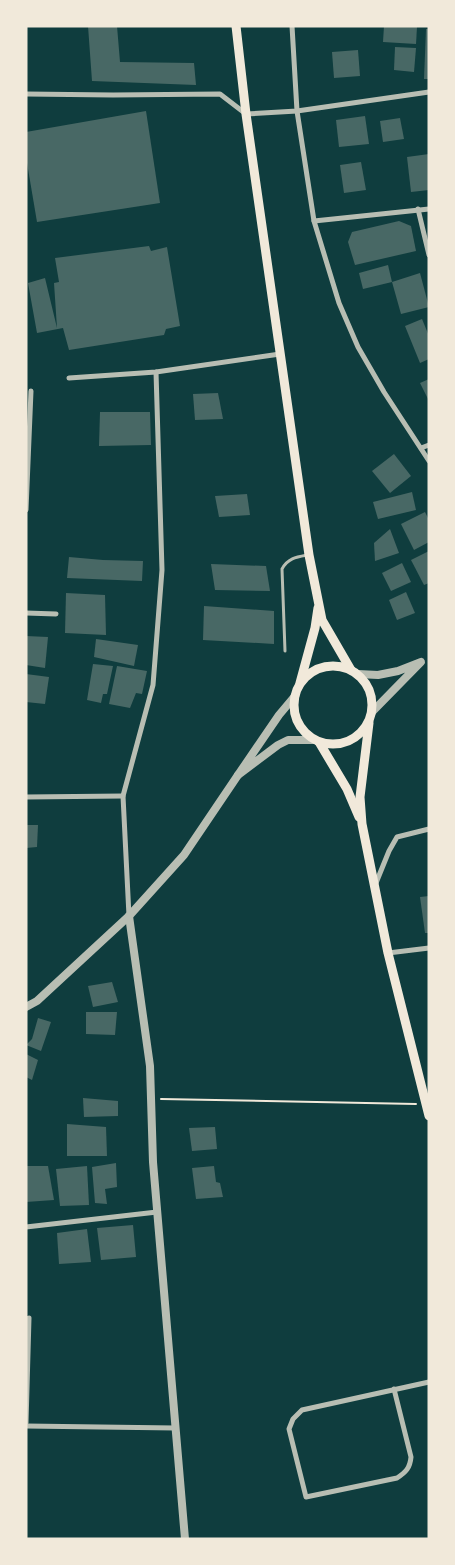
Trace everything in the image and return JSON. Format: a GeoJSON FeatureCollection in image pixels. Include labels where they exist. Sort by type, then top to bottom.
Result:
{"type":"FeatureCollection","features":[{"type":"Feature","properties":{"kind":"main road"},"geometry":{"type":"LineString","coordinates":[[236,26],[246,114],[318,606],[322,620],[332,640],[354,672],[367,685],[372,698],[372,712],[360,797],[362,824],[388,953],[429,1116]]}},
{"type":"Feature","properties":{"kind":"main road"},"geometry":{"type":"LineString","coordinates":[[318,606],[315,628],[295,696],[295,713],[301,728],[317,741],[347,789],[362,824]]}},
{"type":"Feature","properties":{"kind":"main road"},"geometry":{"type":"LineString","coordinates":[[299,685],[309,674],[322,667],[336,666],[354,672]]}},
{"type":"Feature","properties":{"kind":"main road"},"geometry":{"type":"LineString","coordinates":[[317,741],[331,744],[348,742],[362,732],[369,723]]}},
{"type":"Feature","properties":{"kind":"street"},"geometry":{"type":"LineString","coordinates":[[292,26],[297,110],[314,222],[339,303],[358,347],[384,392],[429,461]]}},
{"type":"Feature","properties":{"kind":"street"},"geometry":{"type":"LineString","coordinates":[[26,94],[220,94],[246,114],[297,110],[429,92]]}},
{"type":"Feature","properties":{"kind":"street"},"geometry":{"type":"LineString","coordinates":[[418,209],[429,255]]}},
{"type":"Feature","properties":{"kind":"street"},"geometry":{"type":"LineString","coordinates":[[314,222],[429,209]]}},
{"type":"Feature","properties":{"kind":"street"},"geometry":{"type":"LineString","coordinates":[[68,378],[156,372],[280,354]]}},
{"type":"Feature","properties":{"kind":"street"},"geometry":{"type":"LineString","coordinates":[[156,372],[162,570],[153,685],[123,796],[129,916],[150,1066],[153,1162],[185,1539]]}},
{"type":"Feature","properties":{"kind":"street"},"geometry":{"type":"LineString","coordinates":[[26,510],[31,391]]}},
{"type":"Feature","properties":{"kind":"street"},"geometry":{"type":"LineString","coordinates":[[421,448],[429,445]]}},
{"type":"Feature","properties":{"kind":"street"},"geometry":{"type":"LineString","coordinates":[[26,612],[56,614]]}},
{"type":"Feature","properties":{"kind":"street"},"geometry":{"type":"LineString","coordinates":[[354,672],[378,675],[398,672],[429,657]]}},
{"type":"Feature","properties":{"kind":"street"},"geometry":{"type":"LineString","coordinates":[[372,712],[421,662]]}},
{"type":"Feature","properties":{"kind":"street"},"geometry":{"type":"LineString","coordinates":[[26,1008],[37,1001],[129,916],[184,855],[279,715],[295,696]]}},
{"type":"Feature","properties":{"kind":"street"},"geometry":{"type":"LineString","coordinates":[[238,775],[278,745],[288,740],[317,741]]}},
{"type":"Feature","properties":{"kind":"street"},"geometry":{"type":"LineString","coordinates":[[26,797],[123,796]]}},
{"type":"Feature","properties":{"kind":"street"},"geometry":{"type":"LineString","coordinates":[[374,886],[397,837],[429,830]]}},
{"type":"Feature","properties":{"kind":"street"},"geometry":{"type":"LineString","coordinates":[[388,953],[429,948]]}},
{"type":"Feature","properties":{"kind":"street"},"geometry":{"type":"LineString","coordinates":[[26,1002],[37,1001]]}},
{"type":"Feature","properties":{"kind":"street"},"geometry":{"type":"LineString","coordinates":[[26,1227],[157,1212]]}},
{"type":"Feature","properties":{"kind":"street"},"geometry":{"type":"LineString","coordinates":[[29,1318],[26,1425],[175,1428]]}},
{"type":"Feature","properties":{"kind":"street"},"geometry":{"type":"LineString","coordinates":[[394,1389],[411,1457],[411,1466],[397,1478],[306,1497],[289,1429],[293,1419],[302,1410],[394,1389],[429,1382]]}},
{"type":"Feature","properties":{"kind":"lane"},"geometry":{"type":"LineString","coordinates":[[285,651],[282,569],[286,562],[295,557],[309,554]]}},
{"type":"Feature","properties":{"kind":"path"},"geometry":{"type":"LineString","coordinates":[[151,1098],[426,1104]]}},
{"type":"Feature","properties":{"kind":"building"},"geometry":{"type":"Polygon","coordinates":[[[88,26],[117,26],[120,62],[194,63],[196,85],[92,81],[88,26]]]}},
{"type":"Feature","properties":{"kind":"building"},"geometry":{"type":"Polygon","coordinates":[[[384,26],[417,27],[416,44],[383,42],[384,26]]]}},
{"type":"Feature","properties":{"kind":"building"},"geometry":{"type":"Polygon","coordinates":[[[426,29],[429,29],[429,79],[424,79],[426,29]]]}},
{"type":"Feature","properties":{"kind":"building"},"geometry":{"type":"Polygon","coordinates":[[[395,47],[416,48],[414,72],[394,70],[395,47]]]}},
{"type":"Feature","properties":{"kind":"building"},"geometry":{"type":"Polygon","coordinates":[[[358,50],[360,76],[334,78],[332,52],[358,50]]]}},
{"type":"Feature","properties":{"kind":"building"},"geometry":{"type":"Polygon","coordinates":[[[146,111],[160,203],[37,222],[26,157],[26,132],[146,111]]]}},
{"type":"Feature","properties":{"kind":"building"},"geometry":{"type":"Polygon","coordinates":[[[365,116],[369,144],[339,147],[336,120],[365,116]]]}},
{"type":"Feature","properties":{"kind":"building"},"geometry":{"type":"Polygon","coordinates":[[[400,118],[404,139],[383,142],[380,121],[400,118]]]}},
{"type":"Feature","properties":{"kind":"building"},"geometry":{"type":"Polygon","coordinates":[[[429,154],[429,190],[411,192],[407,157],[429,154]]]}},
{"type":"Feature","properties":{"kind":"building"},"geometry":{"type":"Polygon","coordinates":[[[361,162],[366,190],[344,193],[340,165],[361,162]]]}},
{"type":"Feature","properties":{"kind":"building"},"geometry":{"type":"Polygon","coordinates":[[[399,221],[411,226],[416,251],[355,265],[348,242],[352,232],[399,221]]]}},
{"type":"Feature","properties":{"kind":"building"},"geometry":{"type":"Polygon","coordinates":[[[149,246],[151,251],[167,247],[180,326],[166,329],[164,335],[69,350],[63,328],[37,333],[28,283],[45,278],[57,328],[54,283],[59,282],[55,258],[149,246]]]}},
{"type":"Feature","properties":{"kind":"building"},"geometry":{"type":"Polygon","coordinates":[[[388,265],[392,282],[363,289],[359,273],[388,265]]]}},
{"type":"Feature","properties":{"kind":"building"},"geometry":{"type":"Polygon","coordinates":[[[420,273],[429,307],[401,314],[392,282],[420,273]]]}},
{"type":"Feature","properties":{"kind":"building"},"geometry":{"type":"Polygon","coordinates":[[[422,319],[429,336],[429,359],[420,363],[405,326],[422,319]]]}},
{"type":"Feature","properties":{"kind":"building"},"geometry":{"type":"Polygon","coordinates":[[[429,379],[429,401],[420,383],[429,379]]]}},
{"type":"Feature","properties":{"kind":"building"},"geometry":{"type":"Polygon","coordinates":[[[218,393],[223,419],[195,420],[193,394],[218,393]]]}},
{"type":"Feature","properties":{"kind":"building"},"geometry":{"type":"Polygon","coordinates":[[[100,412],[150,412],[151,445],[99,446],[100,412]]]}},
{"type":"Feature","properties":{"kind":"building"},"geometry":{"type":"Polygon","coordinates":[[[394,454],[411,476],[390,493],[372,471],[394,454]]]}},
{"type":"Feature","properties":{"kind":"building"},"geometry":{"type":"Polygon","coordinates":[[[412,492],[416,510],[378,519],[373,502],[412,492]]]}},
{"type":"Feature","properties":{"kind":"building"},"geometry":{"type":"Polygon","coordinates":[[[247,494],[250,515],[219,517],[215,496],[247,494]]]}},
{"type":"Feature","properties":{"kind":"building"},"geometry":{"type":"Polygon","coordinates":[[[425,512],[429,520],[429,542],[414,550],[401,524],[425,512]]]}},
{"type":"Feature","properties":{"kind":"building"},"geometry":{"type":"Polygon","coordinates":[[[390,529],[399,553],[375,561],[374,543],[390,529]]]}},
{"type":"Feature","properties":{"kind":"building"},"geometry":{"type":"Polygon","coordinates":[[[429,551],[429,583],[424,585],[411,560],[429,551]]]}},
{"type":"Feature","properties":{"kind":"building"},"geometry":{"type":"Polygon","coordinates":[[[69,557],[143,561],[142,581],[67,578],[69,557]]]}},
{"type":"Feature","properties":{"kind":"building"},"geometry":{"type":"Polygon","coordinates":[[[402,563],[411,582],[391,591],[382,573],[402,563]]]}},
{"type":"Feature","properties":{"kind":"building"},"geometry":{"type":"Polygon","coordinates":[[[211,564],[266,566],[270,591],[215,590],[211,564]]]}},
{"type":"Feature","properties":{"kind":"building"},"geometry":{"type":"Polygon","coordinates":[[[406,592],[415,613],[397,620],[389,600],[406,592]]]}},
{"type":"Feature","properties":{"kind":"building"},"geometry":{"type":"Polygon","coordinates":[[[66,593],[105,595],[106,635],[65,633],[66,593]]]}},
{"type":"Feature","properties":{"kind":"building"},"geometry":{"type":"Polygon","coordinates":[[[204,606],[274,611],[274,644],[203,640],[204,606]]]}},
{"type":"Feature","properties":{"kind":"building"},"geometry":{"type":"Polygon","coordinates":[[[26,636],[48,637],[45,668],[26,665],[26,636]]]}},
{"type":"Feature","properties":{"kind":"building"},"geometry":{"type":"Polygon","coordinates":[[[96,639],[138,645],[134,666],[94,657],[96,639]]]}},
{"type":"Feature","properties":{"kind":"building"},"geometry":{"type":"Polygon","coordinates":[[[93,664],[113,666],[107,694],[103,694],[101,703],[87,700],[93,664]]]}},
{"type":"Feature","properties":{"kind":"building"},"geometry":{"type":"Polygon","coordinates":[[[117,666],[147,671],[142,694],[136,693],[130,708],[109,704],[117,666]]]}},
{"type":"Feature","properties":{"kind":"building"},"geometry":{"type":"Polygon","coordinates":[[[26,674],[49,677],[45,704],[26,702],[26,674]]]}},
{"type":"Feature","properties":{"kind":"building"},"geometry":{"type":"Polygon","coordinates":[[[26,825],[38,825],[37,847],[26,848],[26,825]]]}},
{"type":"Feature","properties":{"kind":"building"},"geometry":{"type":"Polygon","coordinates":[[[429,896],[429,933],[425,933],[420,897],[429,896]]]}},
{"type":"Feature","properties":{"kind":"building"},"geometry":{"type":"Polygon","coordinates":[[[112,982],[118,1002],[93,1007],[88,986],[112,982]]]}},
{"type":"Feature","properties":{"kind":"building"},"geometry":{"type":"Polygon","coordinates":[[[86,1012],[117,1012],[115,1035],[86,1034],[86,1012]]]}},
{"type":"Feature","properties":{"kind":"building"},"geometry":{"type":"Polygon","coordinates":[[[38,1018],[51,1022],[41,1051],[26,1045],[32,1039],[38,1018]]]}},
{"type":"Feature","properties":{"kind":"building"},"geometry":{"type":"Polygon","coordinates":[[[26,1054],[38,1060],[32,1080],[26,1077],[26,1054]]]}},
{"type":"Feature","properties":{"kind":"building"},"geometry":{"type":"Polygon","coordinates":[[[83,1098],[118,1101],[118,1116],[84,1117],[83,1098]]]}},
{"type":"Feature","properties":{"kind":"building"},"geometry":{"type":"Polygon","coordinates":[[[67,1124],[106,1127],[107,1156],[67,1156],[67,1124]]]}},
{"type":"Feature","properties":{"kind":"building"},"geometry":{"type":"Polygon","coordinates":[[[215,1127],[217,1149],[192,1151],[189,1128],[215,1127]]]}},
{"type":"Feature","properties":{"kind":"building"},"geometry":{"type":"Polygon","coordinates":[[[116,1163],[117,1187],[105,1189],[107,1204],[95,1203],[92,1167],[116,1163]]]}},
{"type":"Feature","properties":{"kind":"building"},"geometry":{"type":"Polygon","coordinates":[[[26,1166],[48,1166],[54,1200],[26,1202],[26,1166]]]}},
{"type":"Feature","properties":{"kind":"building"},"geometry":{"type":"Polygon","coordinates":[[[87,1166],[89,1205],[60,1206],[56,1169],[87,1166]]]}},
{"type":"Feature","properties":{"kind":"building"},"geometry":{"type":"Polygon","coordinates":[[[214,1166],[216,1182],[220,1183],[223,1197],[196,1199],[192,1168],[214,1166]]]}},
{"type":"Feature","properties":{"kind":"building"},"geometry":{"type":"Polygon","coordinates":[[[133,1225],[136,1257],[101,1260],[97,1228],[133,1225]]]}},
{"type":"Feature","properties":{"kind":"building"},"geometry":{"type":"Polygon","coordinates":[[[87,1229],[91,1262],[59,1264],[57,1233],[87,1229]]]}}]}
